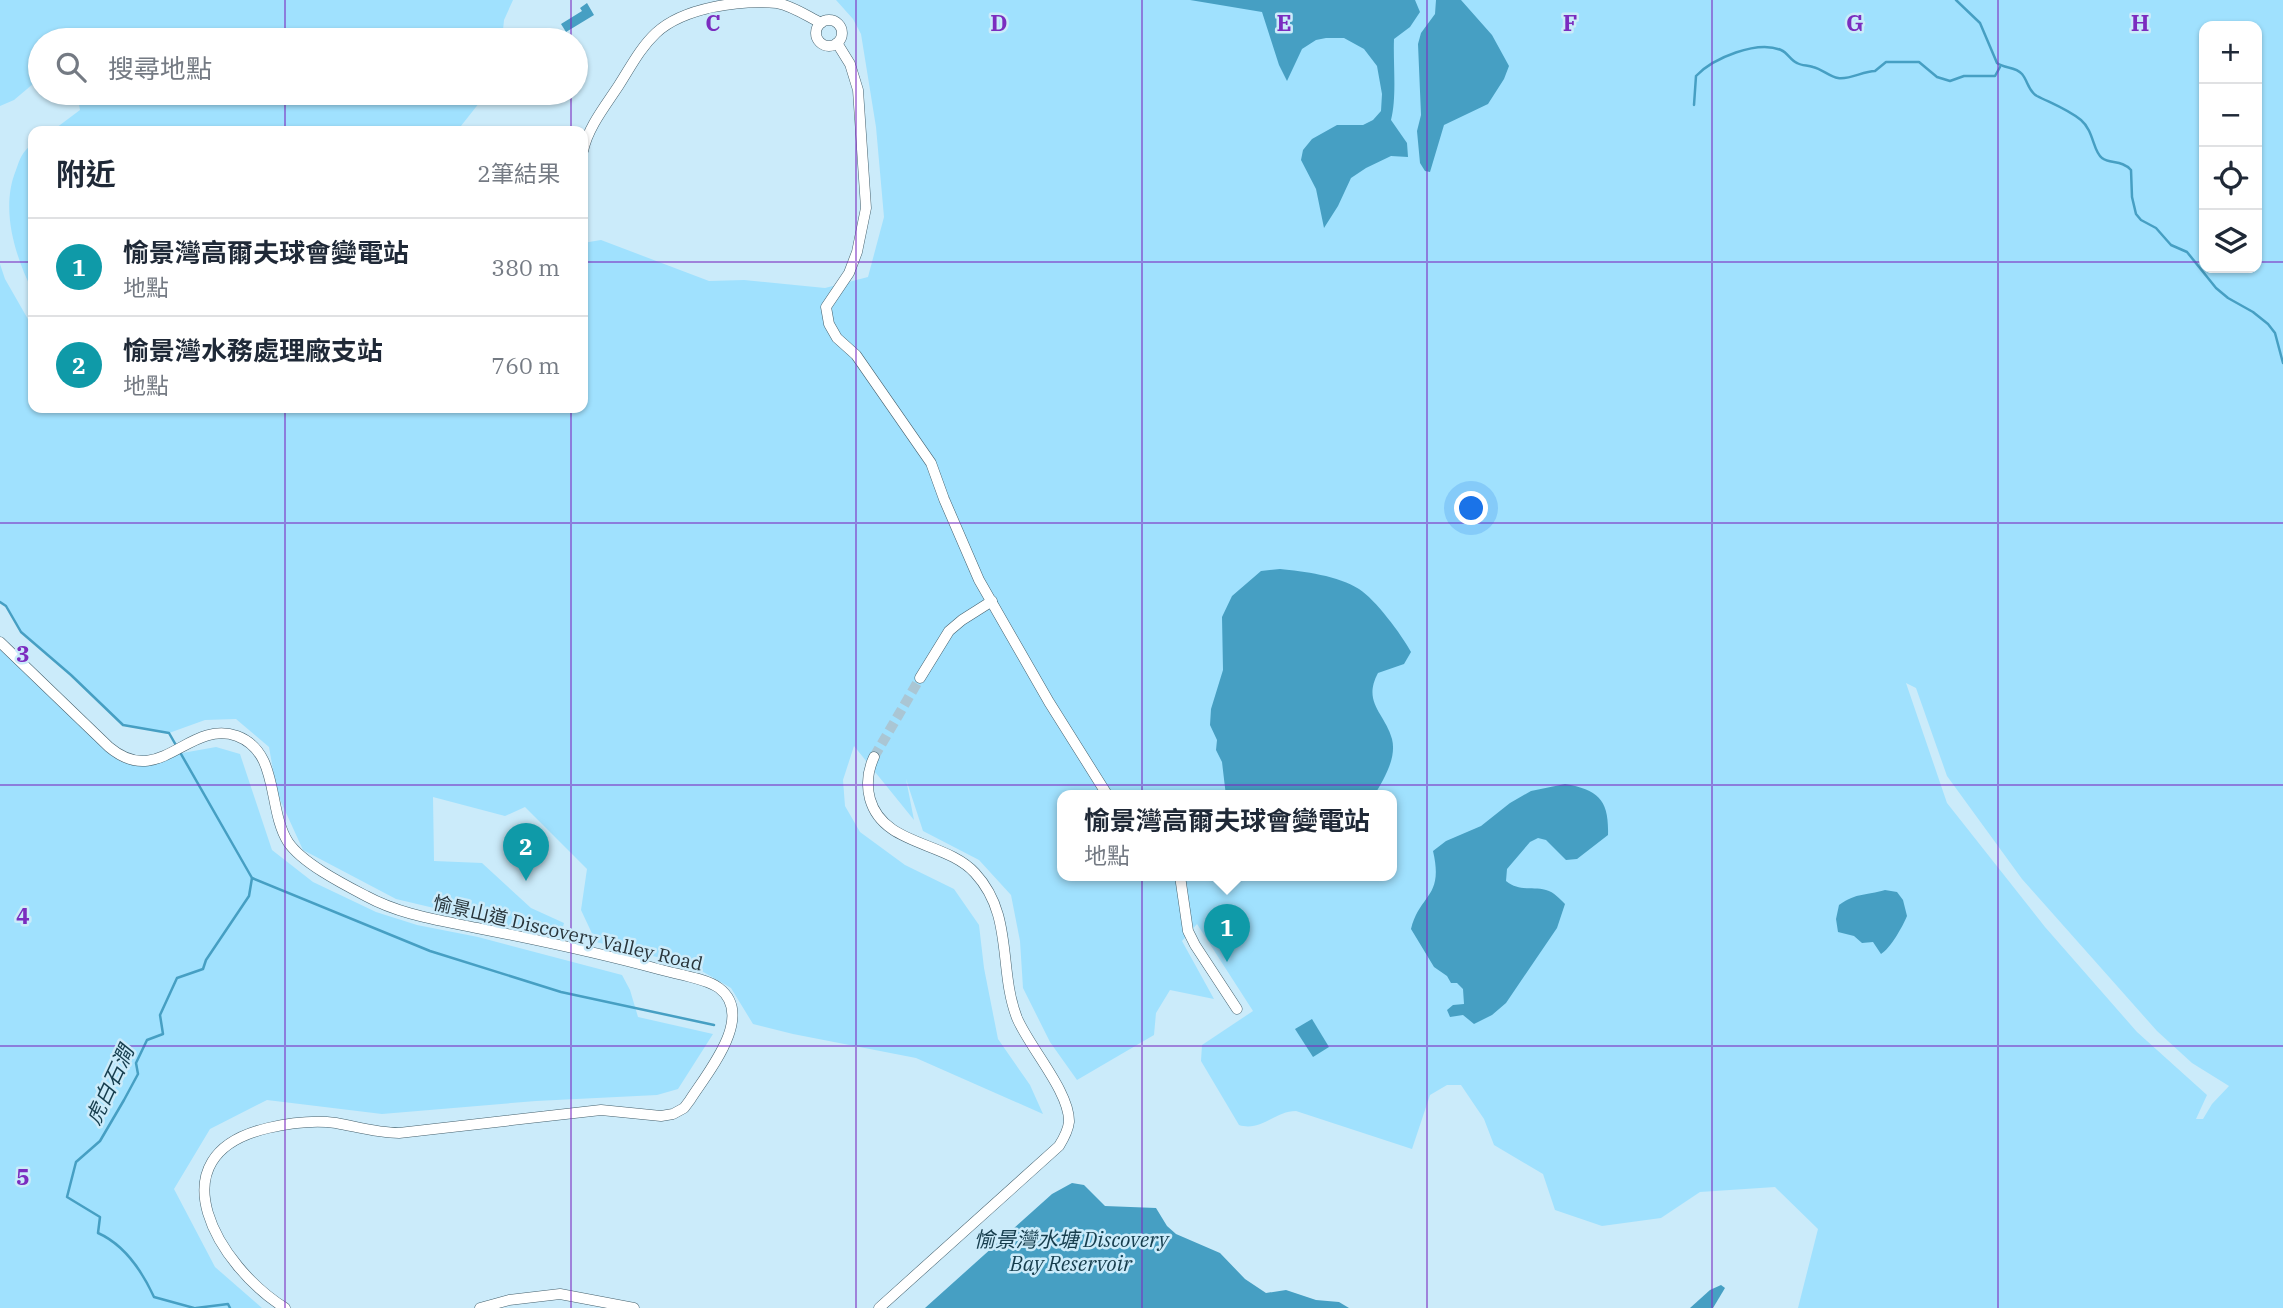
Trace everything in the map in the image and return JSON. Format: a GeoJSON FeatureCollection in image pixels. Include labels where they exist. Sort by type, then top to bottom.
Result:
{"type":"FeatureCollection","features":[{"type":"Feature","properties":{"kind":"street"},"geometry":{"type":"LineString","coordinates":[[588,137],[640,51],[657,32],[681,17],[712,5],[742,1],[775,2],[821,23]]}},
{"type":"Feature","properties":{"kind":"street"},"geometry":{"type":"LineString","coordinates":[[832,20],[839,25],[841,36],[837,43],[828,46],[818,39],[816,31],[821,23],[832,20]]}},
{"type":"Feature","properties":{"kind":"street"},"geometry":{"type":"LineString","coordinates":[[837,43],[850,64],[858,90],[866,208],[857,253],[849,273],[827,307],[829,324],[837,338],[856,355],[882,390],[931,463],[979,580],[1049,702],[1104,790]]}},
{"type":"Feature","properties":{"kind":"street"},"geometry":{"type":"LineString","coordinates":[[920,678],[954,625],[992,601]]}},
{"type":"Feature","properties":{"kind":"street","name":"愉景山道 Discovery Valley Road"},"geometry":{"type":"LineString","coordinates":[[0,642],[119,755],[130,760],[147,762],[211,734],[237,737],[254,747],[265,763],[282,831],[288,842],[307,860],[367,897],[404,913],[630,961],[704,982],[720,989],[728,1002],[734,1019],[724,1048],[684,1108],[673,1114],[648,1116],[601,1110],[399,1133],[382,1133],[337,1123],[303,1122],[265,1128],[233,1140],[216,1155],[206,1175],[204,1191],[207,1213],[222,1245],[235,1264],[258,1288],[285,1308]]}},
{"type":"Feature","properties":{"kind":"street"},"geometry":{"type":"LineString","coordinates":[[874,757],[869,773],[868,791],[873,808],[880,819],[895,831],[964,863],[987,888],[998,910],[1003,930],[1007,981],[1016,1016],[1061,1094],[1068,1108],[1069,1122],[1066,1135],[1059,1146],[879,1308]]}},
{"type":"Feature","properties":{"kind":"street"},"geometry":{"type":"LineString","coordinates":[[1181,881],[1188,931],[1237,1009]]}},
{"type":"Feature","properties":{"kind":"street"},"geometry":{"type":"LineString","coordinates":[[480,1308],[509,1300],[560,1294],[634,1308]]}},
{"type":"Feature","properties":{"kind":"shaded area"},"geometry":{"type":"Polygon","coordinates":[[[0,0],[513,0],[503,28],[28,28],[28,88],[14,100],[0,106],[0,0]]]}},
{"type":"Feature","properties":{"kind":"shaded area"},"geometry":{"type":"Polygon","coordinates":[[[836,0],[2283,0],[2283,1308],[1798,1308],[1818,1229],[1775,1187],[1700,1192],[1661,1218],[1602,1226],[1555,1210],[1543,1174],[1494,1145],[1484,1119],[1461,1085],[1447,1085],[1430,1095],[1412,1149],[1296,1111],[1281,1114],[1254,1126],[1239,1125],[1201,1061],[1202,1045],[1253,1011],[1197,924],[1182,941],[1214,999],[1170,990],[1156,1013],[1154,1035],[1077,1080],[1050,1042],[1023,988],[1020,941],[1011,895],[979,860],[923,831],[906,779],[914,820],[854,746],[843,780],[845,806],[860,832],[905,865],[954,889],[979,925],[984,968],[998,1039],[1030,1085],[1043,1114],[916,1058],[753,1024],[731,988],[693,966],[596,942],[581,910],[587,869],[525,807],[505,816],[433,797],[434,861],[482,863],[531,908],[564,923],[560,938],[396,899],[303,850],[277,793],[269,747],[236,719],[205,720],[169,733],[123,725],[21,632],[7,606],[0,602],[0,264],[5,279],[28,319],[28,413],[588,413],[588,242],[601,240],[709,281],[744,280],[825,288],[868,277],[884,217],[876,127],[861,34],[853,19],[836,0]],[[1906,683],[1947,803],[2045,927],[2137,1032],[2207,1095],[2196,1119],[2203,1119],[2212,1104],[2229,1086],[2192,1063],[2157,1031],[2022,879],[1947,776],[1916,688],[1906,683]]]}},
{"type":"Feature","properties":{"kind":"shaded area"},"geometry":{"type":"Polygon","coordinates":[[[79,105],[478,105],[461,126],[59,126],[80,110],[79,105]]]}},
{"type":"Feature","properties":{"kind":"shaded area"},"geometry":{"type":"Polygon","coordinates":[[[28,148],[28,281],[15,248],[9,200],[11,185],[28,148]]]}},
{"type":"Feature","properties":{"kind":"shaded area"},"geometry":{"type":"Polygon","coordinates":[[[0,649],[121,762],[146,765],[171,755],[216,747],[240,754],[272,850],[313,882],[376,912],[417,925],[478,937],[622,975],[630,990],[638,1017],[713,1034],[678,1089],[657,1095],[536,1101],[382,1114],[267,1100],[210,1129],[174,1189],[215,1267],[262,1308],[0,1308],[0,649]]]}},
{"type":"Feature","properties":{"kind":"water"},"geometry":{"type":"Polygon","coordinates":[[[1190,0],[1415,0],[1420,12],[1410,27],[1394,39],[1391,120],[1407,143],[1408,157],[1391,156],[1351,178],[1324,228],[1316,189],[1301,160],[1303,150],[1312,139],[1337,125],[1363,125],[1373,120],[1381,111],[1382,94],[1377,66],[1364,49],[1344,38],[1326,38],[1316,40],[1302,49],[1287,81],[1262,12],[1190,0]]]}},
{"type":"Feature","properties":{"kind":"water"},"geometry":{"type":"Polygon","coordinates":[[[1436,0],[1461,0],[1492,35],[1509,66],[1488,104],[1444,125],[1430,172],[1425,171],[1420,163],[1417,131],[1421,115],[1418,44],[1421,33],[1435,14],[1436,0]]]}},
{"type":"Feature","properties":{"kind":"water"},"geometry":{"type":"Polygon","coordinates":[[[587,3],[594,15],[573,28],[564,28],[561,24],[582,11],[580,8],[587,3]]]}},
{"type":"Feature","properties":{"kind":"water"},"geometry":{"type":"Polygon","coordinates":[[[1280,569],[1310,573],[1351,584],[1373,601],[1388,618],[1411,652],[1404,664],[1378,673],[1374,683],[1372,692],[1376,708],[1389,730],[1393,747],[1388,769],[1377,790],[1225,790],[1222,762],[1216,750],[1217,740],[1210,725],[1211,709],[1223,670],[1222,617],[1232,596],[1261,571],[1280,569]]]}},
{"type":"Feature","properties":{"kind":"water"},"geometry":{"type":"Polygon","coordinates":[[[1565,784],[1577,786],[1600,799],[1606,813],[1608,835],[1577,859],[1566,860],[1546,840],[1538,838],[1530,842],[1507,869],[1506,881],[1521,888],[1546,890],[1559,898],[1565,904],[1557,928],[1506,1003],[1492,1015],[1474,1024],[1463,1015],[1450,1017],[1447,1010],[1453,1005],[1464,1004],[1463,989],[1457,983],[1451,983],[1447,976],[1434,967],[1411,929],[1433,887],[1436,866],[1433,851],[1446,841],[1481,826],[1510,803],[1531,791],[1565,784]]]}},
{"type":"Feature","properties":{"kind":"water"},"geometry":{"type":"Polygon","coordinates":[[[1885,890],[1897,892],[1903,900],[1907,916],[1892,942],[1881,954],[1873,942],[1862,943],[1854,936],[1838,932],[1836,919],[1839,905],[1857,896],[1885,890]]]}},
{"type":"Feature","properties":{"kind":"water"},"geometry":{"type":"Polygon","coordinates":[[[1312,1019],[1329,1047],[1313,1057],[1295,1029],[1312,1019]]]}},
{"type":"Feature","properties":{"kind":"water","name":"愉景灣水塘 Discovery Bay Reservoir"},"geometry":{"type":"Polygon","coordinates":[[[1072,1183],[1084,1185],[1105,1206],[1156,1208],[1167,1226],[1176,1234],[1220,1253],[1245,1279],[1266,1293],[1286,1290],[1316,1300],[1339,1302],[1349,1308],[925,1308],[1052,1194],[1072,1183]]]}},
{"type":"Feature","properties":{"kind":"water"},"geometry":{"type":"Polygon","coordinates":[[[1721,1285],[1725,1288],[1713,1308],[1690,1308],[1710,1290],[1721,1285]]]}},
{"type":"Feature","properties":{"kind":"waterway"},"geometry":{"type":"LineString","coordinates":[[1956,0],[1980,23],[1997,63],[2019,71],[2034,94],[2081,120],[2102,158],[2131,170],[2136,214],[2156,228],[2171,245],[2187,252],[2216,288],[2268,324],[2275,333],[2283,363]]}},
{"type":"Feature","properties":{"kind":"waterway"},"geometry":{"type":"LineString","coordinates":[[1694,105],[1696,76],[1724,57],[1760,47],[1781,50],[1801,65],[1816,68],[1838,78],[1875,71],[1886,62],[1919,62],[1937,77],[1950,81],[1964,76],[1995,76],[2000,67]]}},
{"type":"Feature","properties":{"kind":"waterway"},"geometry":{"type":"LineString","coordinates":[[0,602],[6,606],[21,632],[123,725],[169,733],[252,878],[430,951],[561,992],[714,1025]]}},
{"type":"Feature","properties":{"kind":"waterway","name":"虎白石澗"},"geometry":{"type":"LineString","coordinates":[[194,1308],[154,1297],[132,1260],[116,1244],[98,1233],[100,1217],[67,1197],[76,1162],[100,1141],[124,1100],[138,1074],[136,1063],[147,1040],[163,1034],[160,1015],[177,978],[203,969],[206,960],[249,896],[252,878]]}},
{"type":"Feature","properties":{"kind":"waterway","name":"虎白石澗"},"geometry":{"type":"LineString","coordinates":[[196,1308],[228,1304],[230,1308]]}},
{"type":"Feature","properties":{"kind":"tunnel"},"geometry":{"type":"LineString","coordinates":[[874,757],[920,678]]}},
{"type":"Feature","properties":{"kind":"place","name":"愉景灣水務處理廠支站"},"geometry":{"type":"Point","coordinates":[526,881]}},
{"type":"Feature","properties":{"kind":"place","name":"愉景灣高爾夫球會變電站"},"geometry":{"type":"Point","coordinates":[1227,962]}}]}
